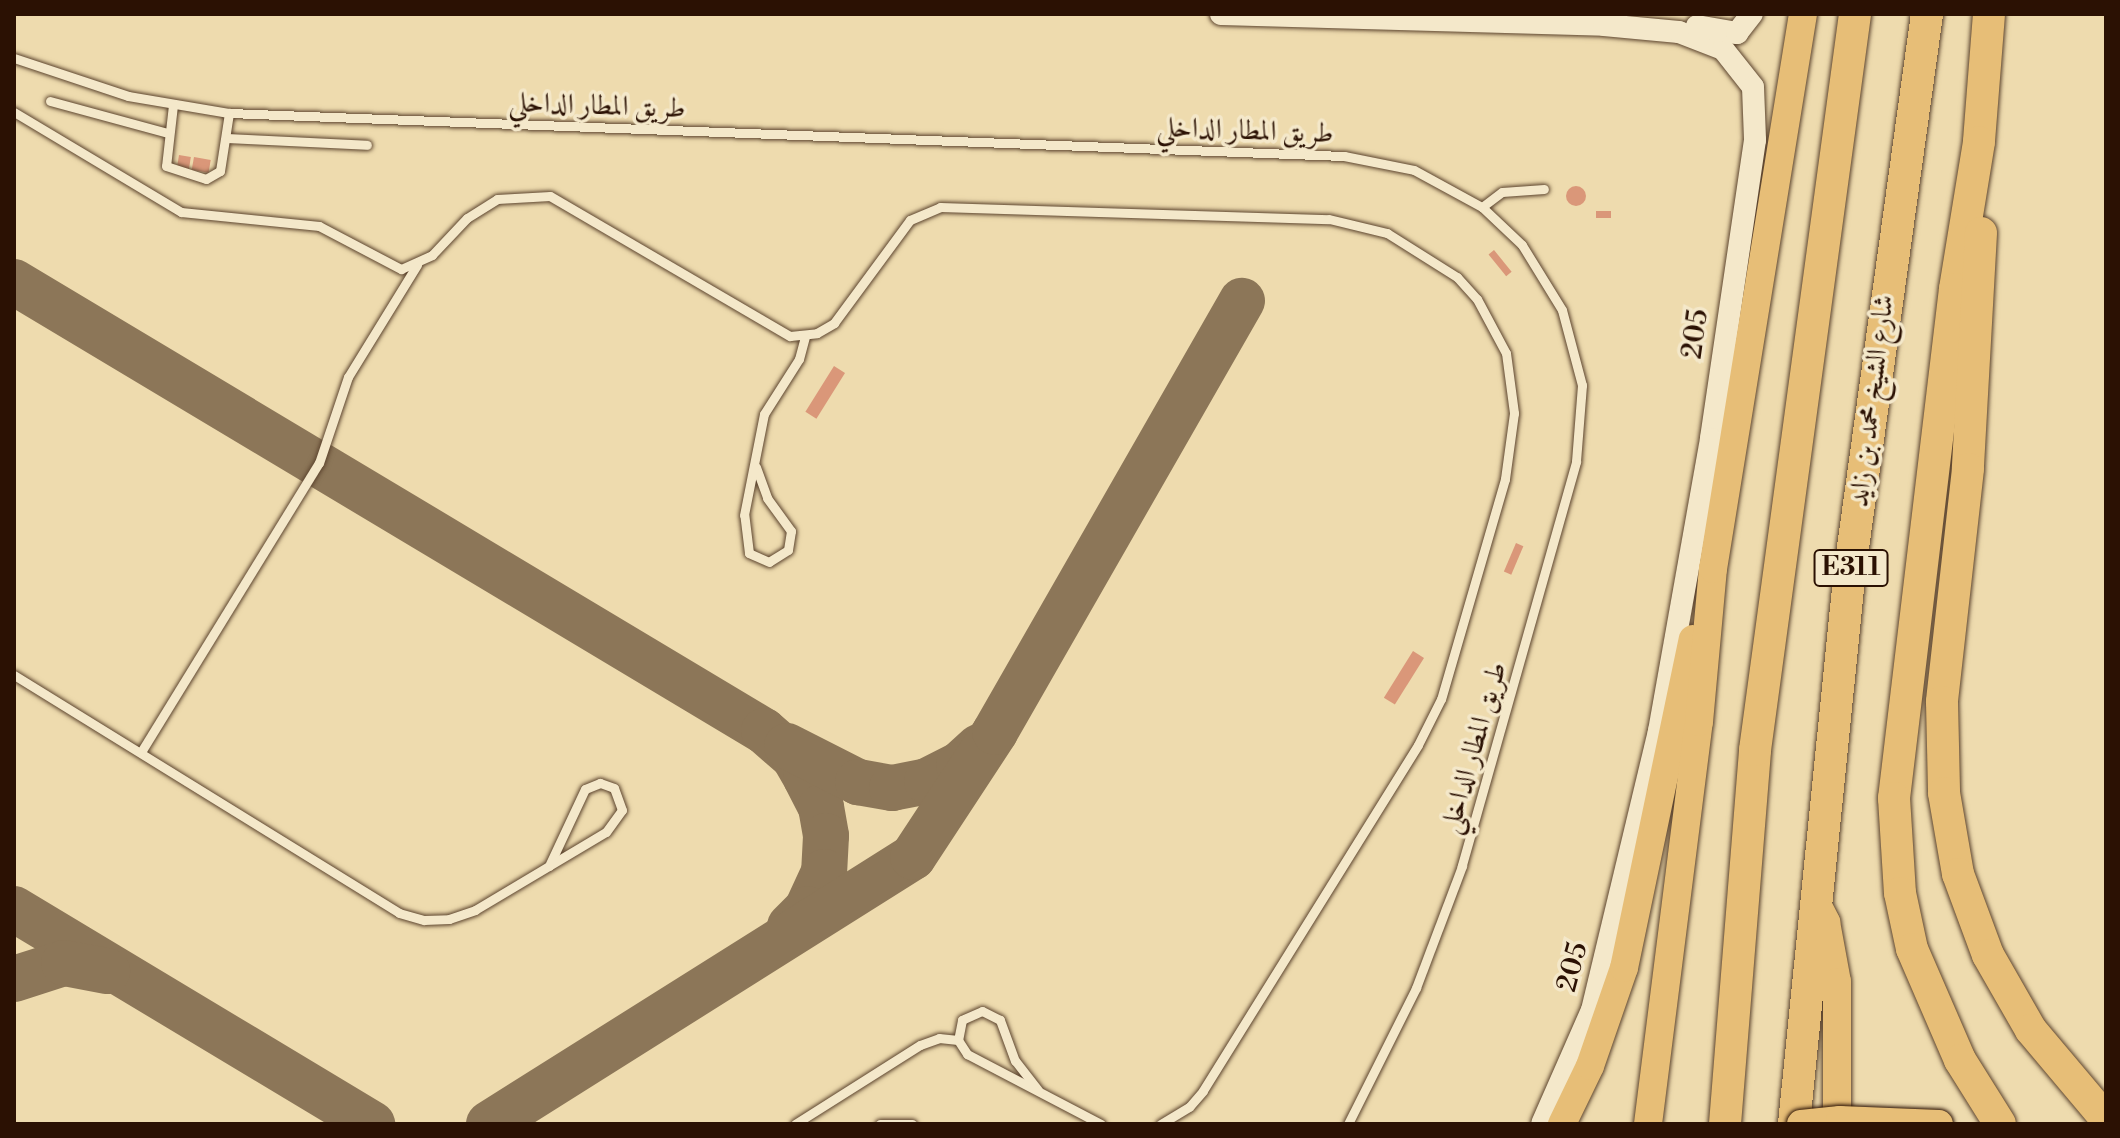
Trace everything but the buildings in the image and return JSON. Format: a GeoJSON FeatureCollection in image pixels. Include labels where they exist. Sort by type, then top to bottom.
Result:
{"type":"FeatureCollection","features":[{"type":"Feature","properties":{"kind":"highway"},"geometry":{"type":"LineString","coordinates":[[1645,1124],[1699,722],[1713,569],[1803,14]]}},
{"type":"Feature","properties":{"kind":"highway","name":"E311"},"geometry":{"type":"LineString","coordinates":[[1725,1124],[1759,719],[1855,14]]}},
{"type":"Feature","properties":{"kind":"highway","name":"شارع الشيخ محمد بن زايد"},"geometry":{"type":"LineString","coordinates":[[1794,1124],[1815,900],[1881,327],[1927,14]]}},
{"type":"Feature","properties":{"kind":"highway"},"geometry":{"type":"LineString","coordinates":[[1989,14],[1979,142],[1955,289],[1897,752],[1895,827],[1912,949],[1960,1060],[2000,1124]]}},
{"type":"Feature","properties":{"kind":"highway"},"geometry":{"type":"LineString","coordinates":[[1979,142],[1981,242],[1972,412],[1942,714],[1944,793],[1958,874],[2008,994],[2056,1065],[2106,1119]]}},
{"type":"Feature","properties":{"kind":"highway"},"geometry":{"type":"LineString","coordinates":[[1562,1124],[1590,1066],[1624,968],[1678,702],[1713,569]]}},
{"type":"Feature","properties":{"kind":"highway"},"geometry":{"type":"LineString","coordinates":[[1815,900],[1826,922],[1837,982],[1837,1124]]}},
{"type":"Feature","properties":{"kind":"highway"},"geometry":{"type":"LineString","coordinates":[[1801,1124],[1868,1120],[1939,1124]]}},
{"type":"Feature","properties":{"kind":"street","name":"205"},"geometry":{"type":"LineString","coordinates":[[1221,14],[1604,25],[1679,32],[1723,49],[1753,87],[1756,122],[1692,562],[1659,731],[1599,988],[1569,1072],[1542,1124]]}},
{"type":"Feature","properties":{"kind":"street"},"geometry":{"type":"LineString","coordinates":[[1604,25],[1675,22],[1737,33],[1752,14]]}},
{"type":"Feature","properties":{"kind":"lane","name":"طريق المطار الداخلي"},"geometry":{"type":"LineString","coordinates":[[14,58],[74,80],[173,105],[229,113],[1344,156],[1414,170],[1482,207],[1522,245],[1562,310],[1582,385],[1576,462],[1462,866],[1416,988],[1348,1124]]}},
{"type":"Feature","properties":{"kind":"lane"},"geometry":{"type":"LineString","coordinates":[[50,101],[168,133]]}},
{"type":"Feature","properties":{"kind":"lane"},"geometry":{"type":"LineString","coordinates":[[173,105],[166,166],[206,179],[220,171],[229,113]]}},
{"type":"Feature","properties":{"kind":"lane"},"geometry":{"type":"LineString","coordinates":[[14,112],[181,212],[304,222],[333,232],[388,266],[417,265]]}},
{"type":"Feature","properties":{"kind":"lane"},"geometry":{"type":"LineString","coordinates":[[226,138],[367,145]]}},
{"type":"Feature","properties":{"kind":"lane"},"geometry":{"type":"LineString","coordinates":[[1482,207],[1502,192],[1544,189]]}},
{"type":"Feature","properties":{"kind":"lane"},"geometry":{"type":"LineString","coordinates":[[141,752],[319,463],[348,377],[417,265],[481,207],[514,194],[550,196],[768,327],[805,336],[834,323],[910,220],[924,211],[956,206],[1298,217],[1360,224],[1411,244],[1457,277],[1477,299],[1506,353],[1514,413],[1512,445],[1441,699],[1418,745],[1203,1091],[1189,1107],[1161,1124]]}},
{"type":"Feature","properties":{"kind":"lane"},"geometry":{"type":"LineString","coordinates":[[756,467],[767,498],[791,531],[788,550],[769,562],[749,553],[744,542],[744,515],[756,467],[764,414],[799,359],[805,336]]}},
{"type":"Feature","properties":{"kind":"lane"},"geometry":{"type":"LineString","coordinates":[[14,675],[411,918],[436,921],[462,916],[549,866],[613,827],[622,810],[614,788],[600,783],[585,789],[549,866]]}},
{"type":"Feature","properties":{"kind":"lane"},"geometry":{"type":"LineString","coordinates":[[1038,1090],[1015,1061],[1000,1020],[992,1013],[971,1013],[958,1030],[958,1040],[975,1060],[1101,1124]]}},
{"type":"Feature","properties":{"kind":"lane"},"geometry":{"type":"LineString","coordinates":[[795,1124],[920,1045],[939,1038],[958,1040]]}},
{"type":"Feature","properties":{"kind":"lane"},"geometry":{"type":"LineString","coordinates":[[880,1124],[912,1124]]}},
{"type":"Feature","properties":{"kind":"taxiway"},"geometry":{"type":"LineString","coordinates":[[14,282],[764,731],[794,757],[821,807],[826,836],[824,872],[807,909],[790,926]]}},
{"type":"Feature","properties":{"kind":"taxiway"},"geometry":{"type":"LineString","coordinates":[[489,1124],[913,857],[995,732],[1242,301]]}},
{"type":"Feature","properties":{"kind":"taxiway"},"geometry":{"type":"LineString","coordinates":[[787,746],[858,782],[892,788],[927,781],[959,765],[979,747]]}},
{"type":"Feature","properties":{"kind":"taxiway"},"geometry":{"type":"LineString","coordinates":[[14,909],[372,1124]]}},
{"type":"Feature","properties":{"kind":"taxiway"},"geometry":{"type":"LineString","coordinates":[[14,979],[64,963],[107,971]]}}]}
